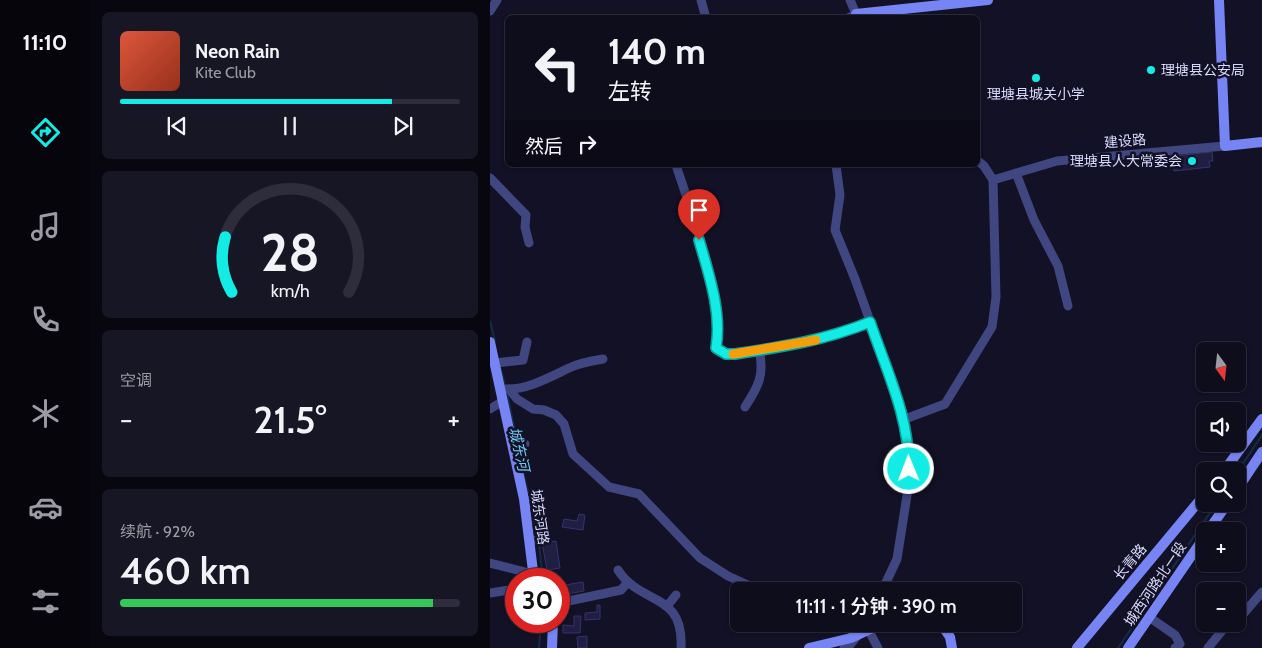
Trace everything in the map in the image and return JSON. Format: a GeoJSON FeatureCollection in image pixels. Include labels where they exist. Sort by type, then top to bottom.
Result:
{"type":"FeatureCollection","features":[{"type":"Feature","properties":{"kind":"street"},"geometry":{"type":"LineString","coordinates":[[490,11],[497,0]]}},
{"type":"Feature","properties":{"kind":"street"},"geometry":{"type":"LineString","coordinates":[[701,0],[705,15]]}},
{"type":"Feature","properties":{"kind":"street"},"geometry":{"type":"LineString","coordinates":[[850,0],[852,15]]}},
{"type":"Feature","properties":{"kind":"street"},"geometry":{"type":"LineString","coordinates":[[860,15],[988,0]]}},
{"type":"Feature","properties":{"kind":"street"},"geometry":{"type":"LineString","coordinates":[[1219,0],[1225,146]]}},
{"type":"Feature","properties":{"kind":"street","name":"建设路"},"geometry":{"type":"LineString","coordinates":[[993,180],[1056,161],[1262,142]]}},
{"type":"Feature","properties":{"kind":"street"},"geometry":{"type":"LineString","coordinates":[[905,419],[945,404],[992,327],[996,297],[993,180],[984,166],[980,163]]}},
{"type":"Feature","properties":{"kind":"street"},"geometry":{"type":"LineString","coordinates":[[677,167],[715,302],[718,329],[716,348],[730,354],[759,350],[822,339],[870,322]]}},
{"type":"Feature","properties":{"kind":"street"},"geometry":{"type":"LineString","coordinates":[[836,167],[840,195],[835,230],[905,419],[909,448],[908,489],[897,558],[886,582]]}},
{"type":"Feature","properties":{"kind":"street"},"geometry":{"type":"LineString","coordinates":[[1016,173],[1034,220],[1058,266],[1068,306]]}},
{"type":"Feature","properties":{"kind":"street"},"geometry":{"type":"LineString","coordinates":[[490,178],[526,215],[525,227],[529,243]]}},
{"type":"Feature","properties":{"kind":"street","name":"城东河路"},"geometry":{"type":"LineString","coordinates":[[490,342],[499,363],[504,389],[503,401],[512,446],[536,541],[534,568]]}},
{"type":"Feature","properties":{"kind":"street"},"geometry":{"type":"LineString","coordinates":[[499,363],[524,360],[527,342]]}},
{"type":"Feature","properties":{"kind":"street"},"geometry":{"type":"LineString","coordinates":[[745,408],[761,380],[762,368],[759,350]]}},
{"type":"Feature","properties":{"kind":"street"},"geometry":{"type":"LineString","coordinates":[[504,389],[552,378],[570,368],[602,359]]}},
{"type":"Feature","properties":{"kind":"street"},"geometry":{"type":"LineString","coordinates":[[504,389],[533,409],[556,415],[564,424],[573,454],[609,487],[639,494],[700,558],[741,582]]}},
{"type":"Feature","properties":{"kind":"street"},"geometry":{"type":"LineString","coordinates":[[490,409],[503,401]]}},
{"type":"Feature","properties":{"kind":"street"},"geometry":{"type":"LineString","coordinates":[[1230,462],[1262,418]]}},
{"type":"Feature","properties":{"kind":"street"},"geometry":{"type":"LineString","coordinates":[[512,446],[525,444]]}},
{"type":"Feature","properties":{"kind":"street"},"geometry":{"type":"LineString","coordinates":[[1246,477],[1260,458]]}},
{"type":"Feature","properties":{"kind":"street","name":"长青路"},"geometry":{"type":"LineString","coordinates":[[1077,648],[1196,505]]}},
{"type":"Feature","properties":{"kind":"street","name":"城西河路北一段"},"geometry":{"type":"LineString","coordinates":[[1128,648],[1196,549]]}},
{"type":"Feature","properties":{"kind":"street"},"geometry":{"type":"LineString","coordinates":[[490,563],[507,568]]}},
{"type":"Feature","properties":{"kind":"street"},"geometry":{"type":"LineString","coordinates":[[618,570],[628,582],[668,605],[676,615],[682,631],[681,648]]}},
{"type":"Feature","properties":{"kind":"street"},"geometry":{"type":"LineString","coordinates":[[570,600],[621,590],[628,582]]}},
{"type":"Feature","properties":{"kind":"street"},"geometry":{"type":"LineString","coordinates":[[490,593],[505,591]]}},
{"type":"Feature","properties":{"kind":"street"},"geometry":{"type":"LineString","coordinates":[[1246,611],[1262,592]]}},
{"type":"Feature","properties":{"kind":"street"},"geometry":{"type":"LineString","coordinates":[[668,605],[676,595]]}},
{"type":"Feature","properties":{"kind":"street"},"geometry":{"type":"LineString","coordinates":[[1150,617],[1175,635],[1180,644],[1176,648]]}},
{"type":"Feature","properties":{"kind":"street"},"geometry":{"type":"LineString","coordinates":[[844,648],[850,645],[855,632]]}},
{"type":"Feature","properties":{"kind":"street"},"geometry":{"type":"LineString","coordinates":[[809,648],[867,632]]}},
{"type":"Feature","properties":{"kind":"street"},"geometry":{"type":"LineString","coordinates":[[870,632],[878,648]]}},
{"type":"Feature","properties":{"kind":"street"},"geometry":{"type":"LineString","coordinates":[[947,632],[950,637],[952,648]]}},
{"type":"Feature","properties":{"kind":"street"},"geometry":{"type":"LineString","coordinates":[[1208,648],[1221,632]]}},
{"type":"Feature","properties":{"kind":"street"},"geometry":{"type":"LineString","coordinates":[[552,648],[553,633]]}},
{"type":"Feature","properties":{"kind":"building","name":"理塘县人大常委会"},"geometry":{"type":"Polygon","coordinates":[[[1212,152],[1213,161],[1209,161],[1210,167],[1174,171],[1173,156],[1212,152]]]}},
{"type":"Feature","properties":{"kind":"building"},"geometry":{"type":"Polygon","coordinates":[[[579,514],[585,515],[583,530],[562,527],[564,519],[577,521],[579,514]]]}},
{"type":"Feature","properties":{"kind":"building"},"geometry":{"type":"Polygon","coordinates":[[[556,541],[560,568],[547,568],[542,543],[556,541]]]}},
{"type":"Feature","properties":{"kind":"building"},"geometry":{"type":"Polygon","coordinates":[[[583,582],[584,591],[570,593],[570,584],[583,582]]]}},
{"type":"Feature","properties":{"kind":"building"},"geometry":{"type":"Polygon","coordinates":[[[597,605],[600,605],[600,619],[585,620],[585,613],[597,612],[597,605]]]}},
{"type":"Feature","properties":{"kind":"building"},"geometry":{"type":"Polygon","coordinates":[[[574,616],[581,616],[580,633],[570,633],[570,626],[574,626],[574,616]]]}},
{"type":"Feature","properties":{"kind":"building"},"geometry":{"type":"Polygon","coordinates":[[[587,636],[587,648],[578,648],[577,637],[587,636]]]}},
{"type":"Feature","properties":{"kind":"waterway","name":"城东河"},"geometry":{"type":"LineString","coordinates":[[490,321],[495,341]]}},
{"type":"Feature","properties":{"kind":"waterway","name":"城东河"},"geometry":{"type":"LineString","coordinates":[[500,366],[505,385]]}},
{"type":"Feature","properties":{"kind":"waterway","name":"城东河"},"geometry":{"type":"LineString","coordinates":[[507,392],[517,442]]}},
{"type":"Feature","properties":{"kind":"waterway"},"geometry":{"type":"LineString","coordinates":[[1244,462],[1262,435]]}},
{"type":"Feature","properties":{"kind":"waterway","name":"城东河"},"geometry":{"type":"LineString","coordinates":[[518,449],[538,537]]}},
{"type":"Feature","properties":{"kind":"waterway"},"geometry":{"type":"LineString","coordinates":[[1118,648],[1211,512]]}},
{"type":"Feature","properties":{"kind":"waterway","name":"城东河"},"geometry":{"type":"LineString","coordinates":[[539,544],[542,568]]}},
{"type":"Feature","properties":{"kind":"waterway","name":"城东河"},"geometry":{"type":"LineString","coordinates":[[539,648],[540,633]]}},
{"type":"Feature","properties":{"kind":"slow traffic"},"geometry":{"type":"LineString","coordinates":[[733,354],[816,340]]}},
{"type":"Feature","properties":{"kind":"place","name":"理塘县公安局"},"geometry":{"type":"Point","coordinates":[1151,70]}},
{"type":"Feature","properties":{"kind":"place","name":"理塘县城关小学"},"geometry":{"type":"Point","coordinates":[1036,78]}},
{"type":"Feature","properties":{"kind":"place","name":"理塘县人大常委会"},"geometry":{"type":"Point","coordinates":[1192,161]}},
{"type":"Feature","properties":{"kind":"route"},"geometry":{"type":"LineString","coordinates":[[699,240],[715,302],[718,329],[716,348],[726,354],[806,343],[870,322],[905,419],[908,434],[909,469]]}}]}
